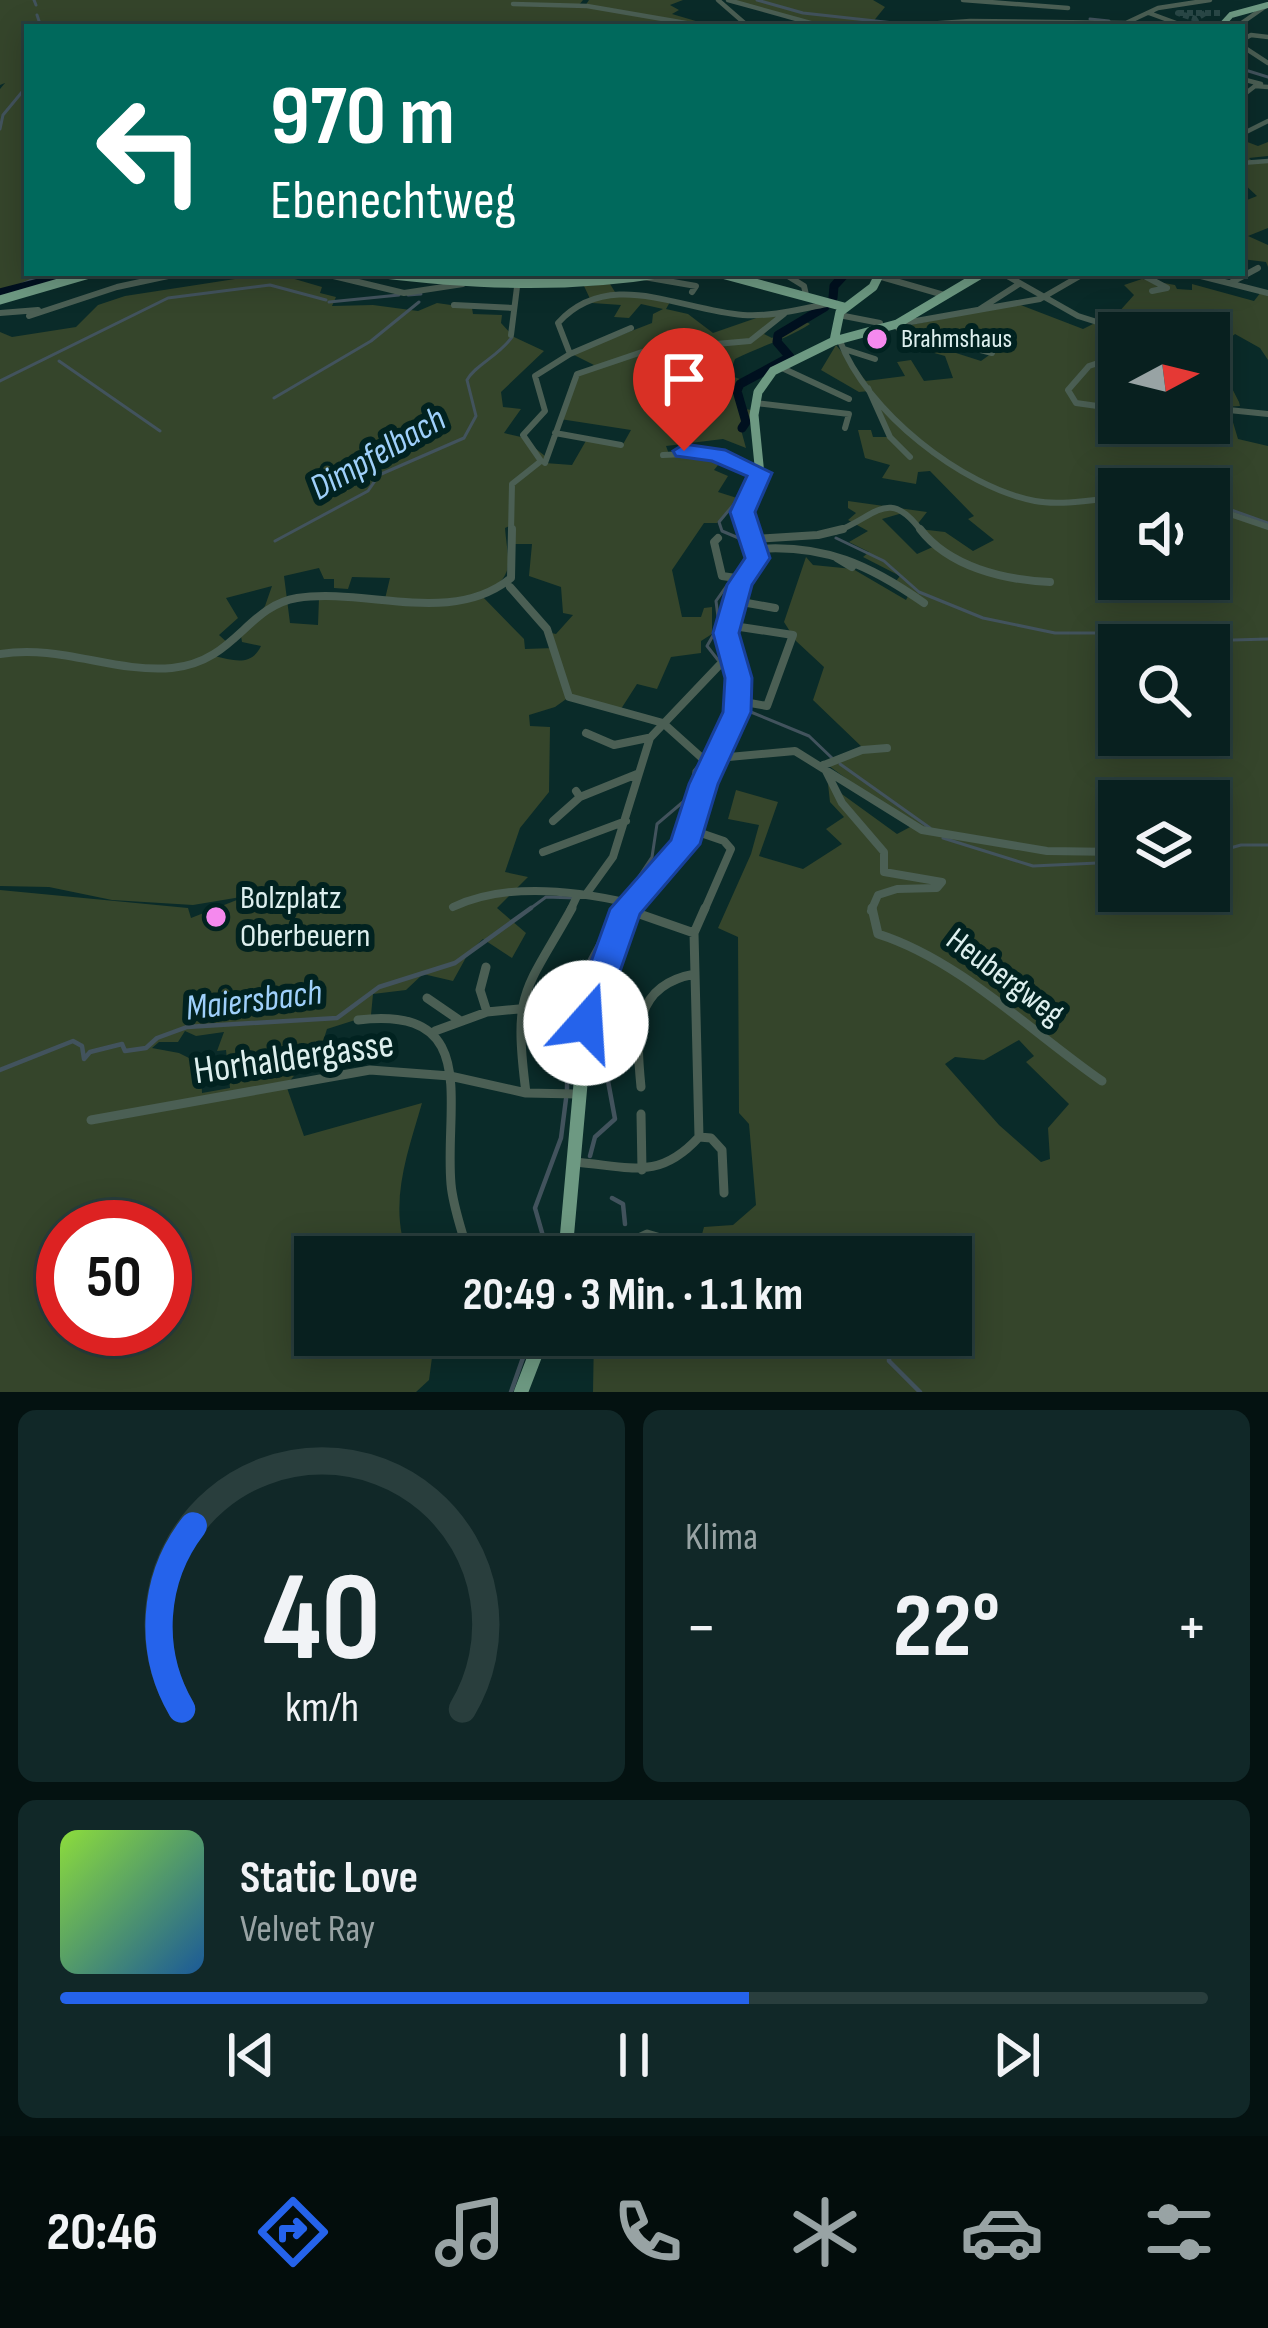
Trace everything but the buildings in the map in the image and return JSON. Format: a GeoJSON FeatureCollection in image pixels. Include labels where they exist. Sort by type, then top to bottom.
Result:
{"type":"FeatureCollection","features":[{"type":"Feature","properties":{"kind":"main road"},"geometry":{"type":"LineString","coordinates":[[1222,24],[1227,14],[1266,5]]}},
{"type":"Feature","properties":{"kind":"main road"},"geometry":{"type":"LineString","coordinates":[[0,300],[82,276]]}},
{"type":"Feature","properties":{"kind":"main road"},"geometry":{"type":"LineString","coordinates":[[400,276],[518,287],[649,276]]}},
{"type":"Feature","properties":{"kind":"main road"},"geometry":{"type":"LineString","coordinates":[[733,276],[806,291],[842,311]]}},
{"type":"Feature","properties":{"kind":"main road"},"geometry":{"type":"LineString","coordinates":[[840,344],[842,311],[873,287],[878,276]]}},
{"type":"Feature","properties":{"kind":"main road"},"geometry":{"type":"LineString","coordinates":[[566,1236],[571,1094],[586,1023],[624,904],[685,844],[709,762],[732,730],[739,701],[738,678],[726,656],[727,625],[734,577],[756,563],[755,544],[742,512],[756,473],[755,403],[765,379],[781,367],[889,325],[978,276]]}},
{"type":"Feature","properties":{"kind":"main road"},"geometry":{"type":"LineString","coordinates":[[521,1392],[535,1356]]}},
{"type":"Feature","properties":{"kind":"street"},"geometry":{"type":"LineString","coordinates":[[718,0],[746,24]]}},
{"type":"Feature","properties":{"kind":"street"},"geometry":{"type":"LineString","coordinates":[[728,0],[814,24]]}},
{"type":"Feature","properties":{"kind":"street"},"geometry":{"type":"LineString","coordinates":[[963,0],[1068,8],[1086,22]]}},
{"type":"Feature","properties":{"kind":"street"},"geometry":{"type":"LineString","coordinates":[[1068,8],[1076,0]]}},
{"type":"Feature","properties":{"kind":"street"},"geometry":{"type":"LineString","coordinates":[[1120,24],[1147,12],[1204,0]]}},
{"type":"Feature","properties":{"kind":"street"},"geometry":{"type":"LineString","coordinates":[[513,4],[587,6],[692,24]]}},
{"type":"Feature","properties":{"kind":"street"},"geometry":{"type":"LineString","coordinates":[[1240,24],[1266,5]]}},
{"type":"Feature","properties":{"kind":"street"},"geometry":{"type":"LineString","coordinates":[[1147,12],[1179,24]]}},
{"type":"Feature","properties":{"kind":"street"},"geometry":{"type":"LineString","coordinates":[[1005,24],[1086,22]]}},
{"type":"Feature","properties":{"kind":"street"},"geometry":{"type":"LineString","coordinates":[[1245,275],[1258,268]]}},
{"type":"Feature","properties":{"kind":"street"},"geometry":{"type":"LineString","coordinates":[[29,316],[172,276]]}},
{"type":"Feature","properties":{"kind":"street"},"geometry":{"type":"LineString","coordinates":[[332,276],[393,292]]}},
{"type":"Feature","properties":{"kind":"street"},"geometry":{"type":"LineString","coordinates":[[541,276],[547,284]]}},
{"type":"Feature","properties":{"kind":"street"},"geometry":{"type":"LineString","coordinates":[[787,276],[806,291]]}},
{"type":"Feature","properties":{"kind":"street"},"geometry":{"type":"LineString","coordinates":[[885,276],[944,295]]}},
{"type":"Feature","properties":{"kind":"street"},"geometry":{"type":"LineString","coordinates":[[1007,276],[1042,298],[1098,322]]}},
{"type":"Feature","properties":{"kind":"street"},"geometry":{"type":"LineString","coordinates":[[889,325],[1042,298],[1080,276]]}},
{"type":"Feature","properties":{"kind":"street"},"geometry":{"type":"LineString","coordinates":[[1145,276],[1167,288],[1152,291]]}},
{"type":"Feature","properties":{"kind":"street"},"geometry":{"type":"LineString","coordinates":[[1203,276],[1268,293]]}},
{"type":"Feature","properties":{"kind":"street"},"geometry":{"type":"LineString","coordinates":[[1231,282],[1243,276]]}},
{"type":"Feature","properties":{"kind":"street"},"geometry":{"type":"LineString","coordinates":[[644,277],[652,283],[696,286],[692,292]]}},
{"type":"Feature","properties":{"kind":"street"},"geometry":{"type":"LineString","coordinates":[[376,294],[420,293],[463,284]]}},
{"type":"Feature","properties":{"kind":"street"},"geometry":{"type":"LineString","coordinates":[[976,312],[1019,284]]}},
{"type":"Feature","properties":{"kind":"street"},"geometry":{"type":"LineString","coordinates":[[512,335],[518,287]]}},
{"type":"Feature","properties":{"kind":"street"},"geometry":{"type":"LineString","coordinates":[[594,365],[569,354],[558,320],[590,294],[667,300],[736,315],[785,313],[831,302]]}},
{"type":"Feature","properties":{"kind":"street"},"geometry":{"type":"LineString","coordinates":[[454,304],[512,308]]}},
{"type":"Feature","properties":{"kind":"street"},"geometry":{"type":"LineString","coordinates":[[0,314],[63,309]]}},
{"type":"Feature","properties":{"kind":"street"},"geometry":{"type":"LineString","coordinates":[[842,311],[992,353]]}},
{"type":"Feature","properties":{"kind":"street"},"geometry":{"type":"LineString","coordinates":[[545,463],[572,379],[594,365],[647,350],[750,341],[785,313]]}},
{"type":"Feature","properties":{"kind":"street"},"geometry":{"type":"LineString","coordinates":[[0,654],[56,648],[130,668],[190,666],[234,643],[254,617],[284,601],[308,597],[412,605],[506,586],[513,562],[512,484],[541,459],[523,435],[545,411],[536,393],[537,372],[542,364],[631,328]]}},
{"type":"Feature","properties":{"kind":"street"},"geometry":{"type":"LineString","coordinates":[[840,344],[875,358]]}},
{"type":"Feature","properties":{"kind":"street"},"geometry":{"type":"LineString","coordinates":[[840,344],[849,365],[907,433],[988,485],[1038,502],[1098,499]]}},
{"type":"Feature","properties":{"kind":"street"},"geometry":{"type":"LineString","coordinates":[[1098,361],[1071,384],[1071,400],[1098,407]]}},
{"type":"Feature","properties":{"kind":"street"},"geometry":{"type":"LineString","coordinates":[[781,367],[849,399]]}},
{"type":"Feature","properties":{"kind":"street"},"geometry":{"type":"LineString","coordinates":[[866,381],[885,429],[910,457]]}},
{"type":"Feature","properties":{"kind":"street"},"geometry":{"type":"LineString","coordinates":[[755,403],[849,414],[845,428]]}},
{"type":"Feature","properties":{"kind":"street"},"geometry":{"type":"LineString","coordinates":[[1230,410],[1268,414]]}},
{"type":"Feature","properties":{"kind":"street"},"geometry":{"type":"LineString","coordinates":[[555,433],[621,445]]}},
{"type":"Feature","properties":{"kind":"street"},"geometry":{"type":"LineString","coordinates":[[663,455],[708,453],[756,473]]}},
{"type":"Feature","properties":{"kind":"street"},"geometry":{"type":"LineString","coordinates":[[755,544],[823,537],[864,520],[875,508],[894,507],[906,512],[945,552],[1022,580],[1050,582]]}},
{"type":"Feature","properties":{"kind":"street"},"geometry":{"type":"LineString","coordinates":[[1230,514],[1268,527]]}},
{"type":"Feature","properties":{"kind":"street"},"geometry":{"type":"LineString","coordinates":[[820,547],[823,537]]}},
{"type":"Feature","properties":{"kind":"street"},"geometry":{"type":"LineString","coordinates":[[718,538],[714,542],[734,577]]}},
{"type":"Feature","properties":{"kind":"street"},"geometry":{"type":"LineString","coordinates":[[755,544],[820,547],[860,560],[924,603]]}},
{"type":"Feature","properties":{"kind":"street"},"geometry":{"type":"LineString","coordinates":[[820,547],[852,566]]}},
{"type":"Feature","properties":{"kind":"street"},"geometry":{"type":"LineString","coordinates":[[510,587],[550,628],[561,683],[569,697],[663,723],[709,762],[751,761],[782,750],[795,751],[922,830],[1047,851],[1098,852]]}},
{"type":"Feature","properties":{"kind":"street"},"geometry":{"type":"LineString","coordinates":[[734,601],[776,608]]}},
{"type":"Feature","properties":{"kind":"street"},"geometry":{"type":"LineString","coordinates":[[727,625],[793,635],[767,706],[739,701]]}},
{"type":"Feature","properties":{"kind":"street"},"geometry":{"type":"LineString","coordinates":[[526,1093],[519,1009],[526,984],[582,894],[613,857],[650,738],[726,656]]}},
{"type":"Feature","properties":{"kind":"street"},"geometry":{"type":"LineString","coordinates":[[586,733],[614,745],[650,738]]}},
{"type":"Feature","properties":{"kind":"street"},"geometry":{"type":"LineString","coordinates":[[823,765],[862,750],[887,748]]}},
{"type":"Feature","properties":{"kind":"street","name":"Heubergweg"},"geometry":{"type":"LineString","coordinates":[[823,765],[842,803],[884,852],[884,872],[942,882],[938,888],[897,889],[878,895],[870,912],[878,934],[920,947],[952,968],[1102,1081]]}},
{"type":"Feature","properties":{"kind":"street"},"geometry":{"type":"LineString","coordinates":[[553,820],[578,794],[637,774]]}},
{"type":"Feature","properties":{"kind":"street"},"geometry":{"type":"LineString","coordinates":[[541,851],[627,821]]}},
{"type":"Feature","properties":{"kind":"street"},"geometry":{"type":"LineString","coordinates":[[571,1162],[642,1170],[674,1163],[699,1136],[694,933],[731,849],[724,841],[692,830]]}},
{"type":"Feature","properties":{"kind":"street"},"geometry":{"type":"LineString","coordinates":[[454,908],[484,892],[582,894],[624,904],[694,933]]}},
{"type":"Feature","properties":{"kind":"street"},"geometry":{"type":"LineString","coordinates":[[486,967],[480,1001],[487,1012]]}},
{"type":"Feature","properties":{"kind":"street"},"geometry":{"type":"LineString","coordinates":[[640,1087],[639,1011],[659,985],[694,974]]}},
{"type":"Feature","properties":{"kind":"street"},"geometry":{"type":"LineString","coordinates":[[427,998],[460,1020]]}},
{"type":"Feature","properties":{"kind":"street"},"geometry":{"type":"LineString","coordinates":[[435,1031],[487,1012],[519,1009]]}},
{"type":"Feature","properties":{"kind":"street"},"geometry":{"type":"LineString","coordinates":[[358,1021],[412,1022],[435,1031],[450,1057],[451,1187],[464,1236]]}},
{"type":"Feature","properties":{"kind":"street","name":"Horhaldergasse"},"geometry":{"type":"LineString","coordinates":[[91,1120],[370,1070],[450,1076],[526,1093],[571,1094]]}},
{"type":"Feature","properties":{"kind":"street"},"geometry":{"type":"LineString","coordinates":[[641,1114],[642,1170]]}},
{"type":"Feature","properties":{"kind":"street"},"geometry":{"type":"LineString","coordinates":[[699,1136],[711,1138],[722,1150],[724,1192]]}},
{"type":"Feature","properties":{"kind":"green space"},"geometry":{"type":"Polygon","coordinates":[[[0,0],[583,0],[579,5],[585,6],[589,0],[683,0],[670,5],[679,10],[672,14],[706,24],[24,24],[24,276],[80,276],[54,286],[50,280],[0,292],[0,89],[5,83],[0,85],[0,0]]]}},
{"type":"Feature","properties":{"kind":"green space"},"geometry":{"type":"Polygon","coordinates":[[[728,0],[873,0],[885,7],[872,23],[883,24],[810,24],[728,0]]]}},
{"type":"Feature","properties":{"kind":"green space"},"geometry":{"type":"Polygon","coordinates":[[[1245,141],[1258,146],[1268,142],[1268,156],[1249,158],[1254,163],[1268,161],[1268,228],[1248,236],[1268,245],[1268,267],[1266,262],[1245,259],[1245,201],[1257,196],[1245,185],[1245,141]]]}},
{"type":"Feature","properties":{"kind":"green space"},"geometry":{"type":"Polygon","coordinates":[[[255,276],[284,276],[322,287],[320,293],[336,297],[332,306],[418,311],[437,303],[472,308],[473,314],[502,315],[501,323],[514,337],[544,351],[501,392],[503,407],[521,409],[504,433],[521,437],[545,456],[545,463],[572,465],[587,439],[622,446],[631,430],[560,419],[572,379],[594,365],[572,354],[652,323],[653,314],[663,309],[641,304],[629,318],[614,317],[621,305],[592,303],[584,286],[610,284],[615,292],[670,302],[666,309],[688,314],[713,333],[762,316],[781,316],[764,334],[772,338],[799,318],[810,324],[735,359],[729,375],[745,381],[740,396],[744,409],[752,410],[752,421],[740,426],[746,448],[723,439],[666,446],[669,454],[693,452],[723,459],[714,470],[728,476],[718,492],[737,498],[717,523],[704,523],[672,570],[682,617],[701,617],[704,608],[712,607],[712,634],[701,641],[701,653],[671,657],[657,689],[637,684],[621,709],[569,697],[529,715],[530,726],[550,727],[549,792],[520,828],[505,872],[528,877],[497,908],[526,933],[512,958],[483,939],[469,952],[453,981],[423,974],[406,990],[373,994],[371,1015],[327,1029],[318,1057],[307,1061],[286,1085],[304,1136],[422,1103],[404,1170],[402,1236],[294,1236],[294,1356],[432,1356],[429,1380],[416,1392],[0,1392],[0,890],[188,908],[191,918],[247,896],[193,905],[112,900],[49,887],[0,886],[0,332],[12,337],[76,327],[98,305],[125,296],[255,276]],[[512,525],[505,528],[505,575],[481,595],[524,639],[525,649],[554,648],[551,633],[556,634],[573,615],[563,613],[561,587],[529,576],[532,544],[512,544],[512,525]],[[319,568],[284,576],[290,623],[318,625],[319,598],[384,603],[390,578],[352,577],[348,589],[334,588],[334,579],[324,579],[319,568]],[[272,586],[226,598],[238,618],[219,635],[230,645],[214,656],[235,660],[257,653],[261,646],[242,642],[241,636],[265,606],[272,586]],[[185,1031],[178,1042],[159,1042],[152,1048],[179,1053],[201,1064],[202,1093],[230,1088],[226,1050],[217,1051],[224,1032],[196,1036],[185,1031]]]}},
{"type":"Feature","properties":{"kind":"green space"},"geometry":{"type":"Polygon","coordinates":[[[1142,279],[1177,289],[1192,290],[1192,284],[1254,301],[1261,292],[1268,294],[1268,360],[1260,348],[1235,334],[1230,338],[1230,312],[1119,312],[1134,295],[1124,285],[1142,279]]]}},
{"type":"Feature","properties":{"kind":"green space"},"geometry":{"type":"Polygon","coordinates":[[[1018,304],[1083,329],[1097,322],[1098,444],[1230,444],[1230,412],[1238,439],[1268,446],[1268,1392],[593,1392],[594,1356],[972,1356],[972,1236],[702,1236],[704,1227],[733,1225],[756,1205],[749,1124],[739,1113],[738,937],[718,928],[759,825],[728,819],[736,790],[778,802],[759,856],[803,869],[842,844],[826,829],[844,817],[830,802],[828,784],[897,834],[912,826],[829,766],[863,748],[813,700],[824,667],[796,641],[784,622],[806,557],[813,565],[853,569],[906,600],[909,594],[896,581],[900,576],[863,557],[869,552],[849,542],[868,531],[848,520],[856,513],[848,508],[848,501],[927,512],[916,526],[906,512],[882,519],[917,554],[935,546],[919,529],[945,532],[973,551],[994,540],[968,519],[974,516],[930,471],[918,472],[916,484],[882,478],[890,465],[865,458],[858,430],[871,430],[873,437],[890,437],[869,391],[859,392],[821,370],[836,345],[866,381],[905,376],[897,362],[911,360],[924,381],[953,378],[945,356],[902,344],[906,337],[981,361],[992,353],[905,326],[1018,304]],[[1019,1040],[984,1060],[955,1057],[945,1064],[999,1125],[1041,1162],[1050,1159],[1048,1128],[1069,1104],[1026,1062],[1034,1056],[1019,1040]]]}},
{"type":"Feature","properties":{"kind":"green space"},"geometry":{"type":"Polygon","coordinates":[[[1230,384],[1239,402],[1240,406],[1230,407],[1230,384]]]}},
{"type":"Feature","properties":{"kind":"waterway"},"geometry":{"type":"LineString","coordinates":[[34,0],[36,5]]}},
{"type":"Feature","properties":{"kind":"waterway"},"geometry":{"type":"LineString","coordinates":[[757,0],[803,13],[903,24]]}},
{"type":"Feature","properties":{"kind":"waterway"},"geometry":{"type":"LineString","coordinates":[[37,15],[40,24]]}},
{"type":"Feature","properties":{"kind":"waterway"},"geometry":{"type":"LineString","coordinates":[[1090,19],[1109,21]]}},
{"type":"Feature","properties":{"kind":"waterway"},"geometry":{"type":"LineString","coordinates":[[1004,24],[1060,23]]}},
{"type":"Feature","properties":{"kind":"waterway"},"geometry":{"type":"LineString","coordinates":[[1245,70],[1268,77]]}},
{"type":"Feature","properties":{"kind":"waterway"},"geometry":{"type":"LineString","coordinates":[[0,129],[3,115],[24,90]]}},
{"type":"Feature","properties":{"kind":"waterway"},"geometry":{"type":"LineString","coordinates":[[9,290],[41,276]]}},
{"type":"Feature","properties":{"kind":"waterway"},"geometry":{"type":"LineString","coordinates":[[0,293],[65,276]]}},
{"type":"Feature","properties":{"kind":"waterway"},"geometry":{"type":"LineString","coordinates":[[833,298],[834,286],[843,276]]}},
{"type":"Feature","properties":{"kind":"waterway"},"geometry":{"type":"LineString","coordinates":[[0,381],[168,298],[270,285],[326,300]]}},
{"type":"Feature","properties":{"kind":"waterway"},"geometry":{"type":"LineString","coordinates":[[408,295],[421,294]]}},
{"type":"Feature","properties":{"kind":"waterway"},"geometry":{"type":"LineString","coordinates":[[329,302],[399,295]]}},
{"type":"Feature","properties":{"kind":"waterway"},"geometry":{"type":"LineString","coordinates":[[274,398],[371,341],[419,302]]}},
{"type":"Feature","properties":{"kind":"waterway"},"geometry":{"type":"LineString","coordinates":[[742,428],[746,422],[737,391],[740,384],[790,357],[777,342],[778,335],[825,307]]}},
{"type":"Feature","properties":{"kind":"waterway","name":"Dimpfelbach"},"geometry":{"type":"LineString","coordinates":[[275,541],[368,491],[379,475],[464,438],[476,416],[467,380],[512,337]]}},
{"type":"Feature","properties":{"kind":"waterway"},"geometry":{"type":"LineString","coordinates":[[59,361],[160,431]]}},
{"type":"Feature","properties":{"kind":"waterway"},"geometry":{"type":"LineString","coordinates":[[737,574],[751,552],[741,539],[722,531],[719,522],[753,481]]}},
{"type":"Feature","properties":{"kind":"waterway"},"geometry":{"type":"LineString","coordinates":[[1230,509],[1268,523]]}},
{"type":"Feature","properties":{"kind":"waterway"},"geometry":{"type":"LineString","coordinates":[[836,538],[884,561],[919,592],[983,618],[1055,633],[1110,633],[1163,642],[1268,639]]}},
{"type":"Feature","properties":{"kind":"waterway"},"geometry":{"type":"LineString","coordinates":[[718,660],[707,646],[719,625],[716,601],[730,581]]}},
{"type":"Feature","properties":{"kind":"waterway"},"geometry":{"type":"LineString","coordinates":[[618,908],[652,857],[657,824],[690,796],[694,771],[722,735],[729,699],[725,667]]}},
{"type":"Feature","properties":{"kind":"waterway"},"geometry":{"type":"LineString","coordinates":[[746,710],[809,736],[832,758]]}},
{"type":"Feature","properties":{"kind":"waterway"},"geometry":{"type":"LineString","coordinates":[[840,764],[930,828]]}},
{"type":"Feature","properties":{"kind":"waterway"},"geometry":{"type":"LineString","coordinates":[[943,838],[1033,866],[1098,863]]}},
{"type":"Feature","properties":{"kind":"waterway"},"geometry":{"type":"LineString","coordinates":[[1230,848],[1268,845]]}},
{"type":"Feature","properties":{"kind":"waterway","name":"Maiersbach"},"geometry":{"type":"LineString","coordinates":[[527,911],[546,897],[575,898]]}},
{"type":"Feature","properties":{"kind":"waterway","name":"Maiersbach"},"geometry":{"type":"LineString","coordinates":[[0,1070],[73,1041],[82,1046],[84,1059],[90,1052],[122,1044],[125,1051],[146,1048],[157,1038],[187,1027],[337,1018],[379,987],[455,963],[531,908]]}},
{"type":"Feature","properties":{"kind":"waterway"},"geometry":{"type":"LineString","coordinates":[[567,1089],[569,998],[618,908]]}},
{"type":"Feature","properties":{"kind":"waterway"},"geometry":{"type":"LineString","coordinates":[[589,1068],[608,1081],[615,1119],[595,1137],[590,1156]]}},
{"type":"Feature","properties":{"kind":"waterway"},"geometry":{"type":"LineString","coordinates":[[543,1236],[535,1208],[561,1138],[566,1099]]}},
{"type":"Feature","properties":{"kind":"waterway"},"geometry":{"type":"LineString","coordinates":[[612,1198],[623,1204],[625,1224]]}},
{"type":"Feature","properties":{"kind":"waterway"},"geometry":{"type":"LineString","coordinates":[[511,1392],[524,1356]]}},
{"type":"Feature","properties":{"kind":"waterway"},"geometry":{"type":"LineString","coordinates":[[889,1356],[920,1392]]}},
{"type":"Feature","properties":{"kind":"tunnel"},"geometry":{"type":"LineString","coordinates":[[1178,13],[1205,13],[1196,19],[1178,13]]}},
{"type":"Feature","properties":{"kind":"tunnel"},"geometry":{"type":"LineString","coordinates":[[1205,13],[1222,13]]}},
{"type":"Feature","properties":{"kind":"place","name":"Brahmshaus"},"geometry":{"type":"Point","coordinates":[877,339]}},
{"type":"Feature","properties":{"kind":"place","name":"Bolzplatz Oberbeuern"},"geometry":{"type":"Point","coordinates":[216,917]}},
{"type":"Feature","properties":{"kind":"route"},"geometry":{"type":"LineString","coordinates":[[586,1023],[626,909],[685,844],[703,784],[737,712],[740,688],[726,633],[740,585],[758,558],[742,512],[760,473],[717,455],[684,451]]}}]}
